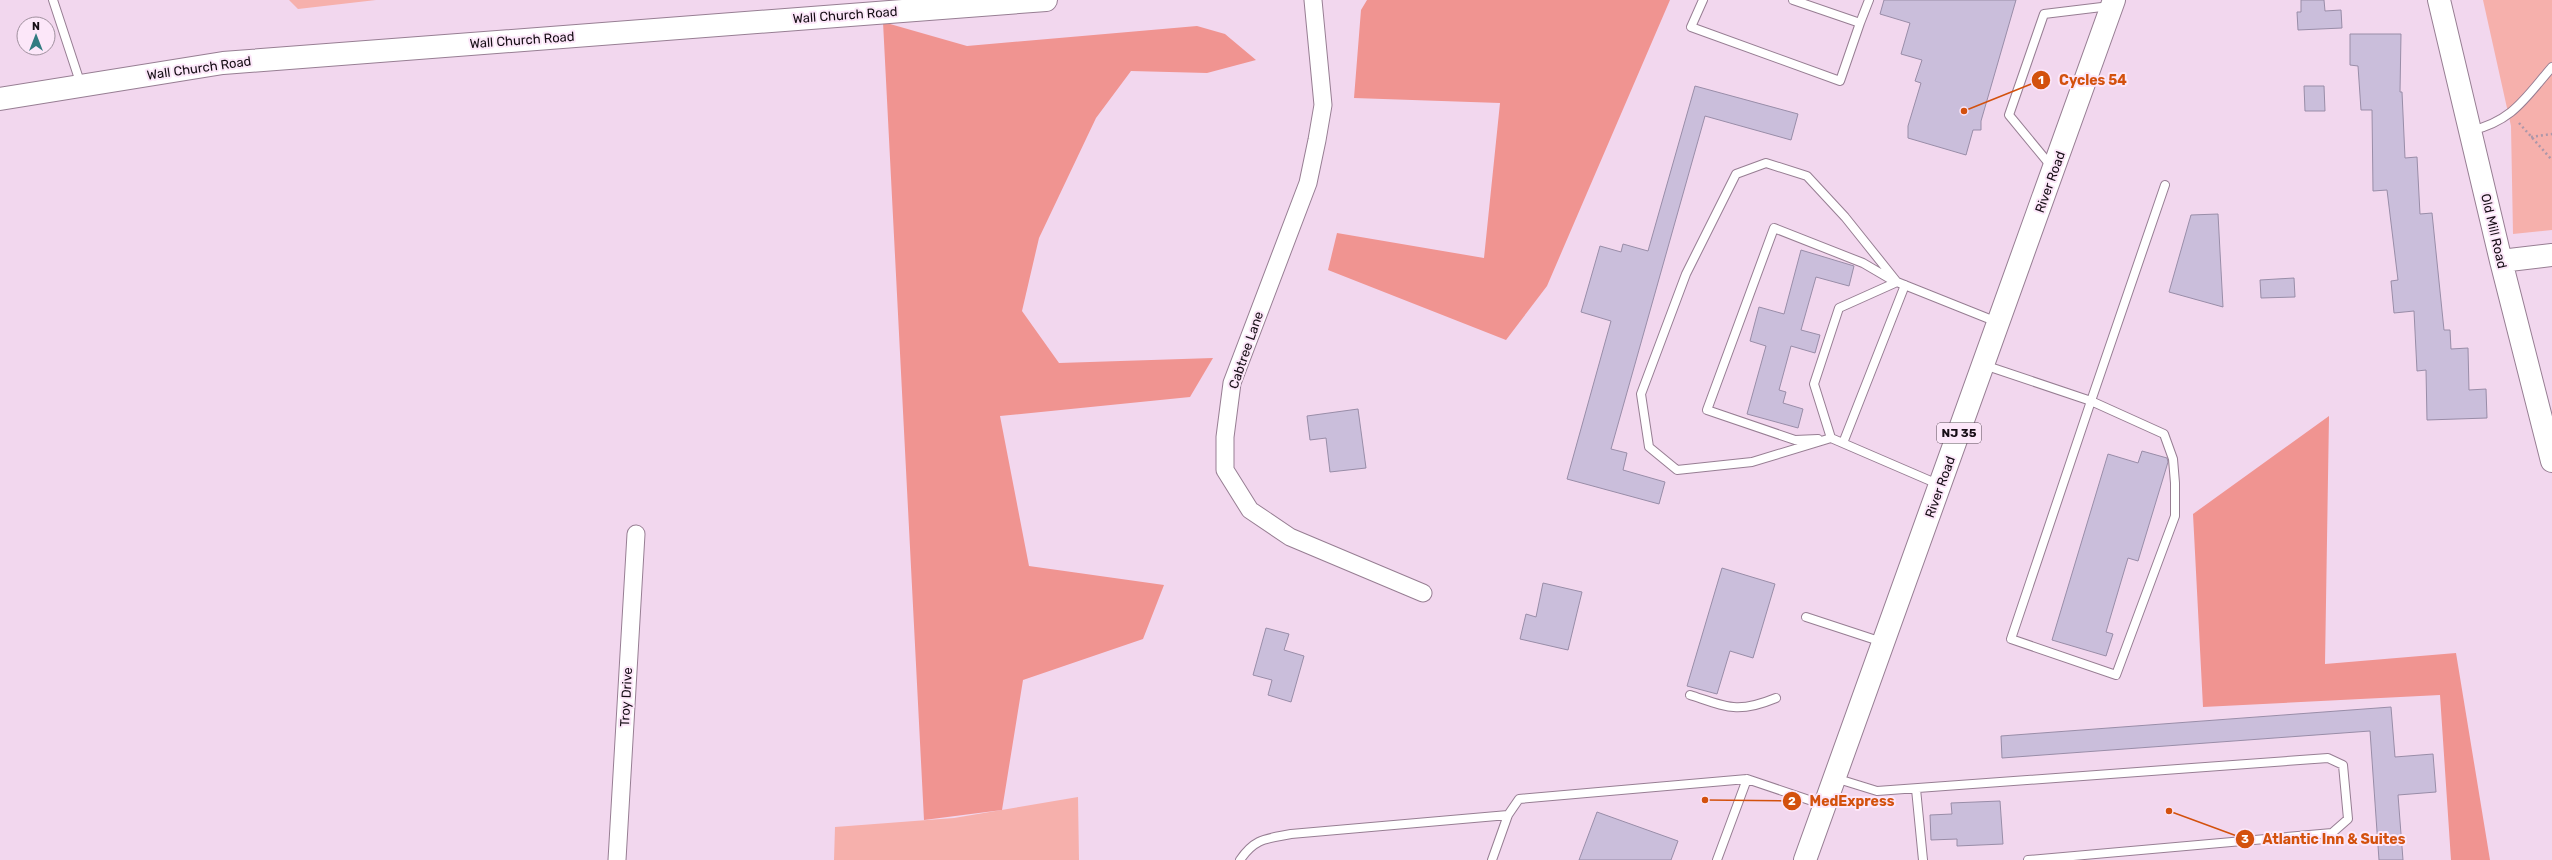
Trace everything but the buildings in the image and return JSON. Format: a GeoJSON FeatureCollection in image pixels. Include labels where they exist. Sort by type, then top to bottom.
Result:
{"type":"FeatureCollection","features":[{"type":"Feature","properties":{"kind":"main road","name":"Wall Church Road"},"geometry":{"type":"LineString","coordinates":[[0,99],[222,63],[918,5],[1046,0]]}},
{"type":"Feature","properties":{"kind":"main road","name":"Old Mill Road"},"geometry":{"type":"LineString","coordinates":[[2440,0],[2501,261],[2552,461]]}},
{"type":"Feature","properties":{"kind":"main road","name":"River Road"},"geometry":{"type":"LineString","coordinates":[[1805,860],[2114,3]]}},
{"type":"Feature","properties":{"kind":"main road"},"geometry":{"type":"LineString","coordinates":[[2501,261],[2552,255]]}},
{"type":"Feature","properties":{"kind":"street","name":"Cabtree Lane"},"geometry":{"type":"LineString","coordinates":[[1313,0],[1323,105],[1318,140],[1308,183],[1232,383],[1225,437],[1225,470],[1250,510],[1290,537],[1422,593]]}},
{"type":"Feature","properties":{"kind":"street","name":"Troy Drive"},"geometry":{"type":"LineString","coordinates":[[617,860],[636,534]]}},
{"type":"Feature","properties":{"kind":"lane"},"geometry":{"type":"LineString","coordinates":[[53,0],[81,86]]}},
{"type":"Feature","properties":{"kind":"lane"},"geometry":{"type":"LineString","coordinates":[[1703,0],[1691,27],[1840,81],[1869,0]]}},
{"type":"Feature","properties":{"kind":"lane"},"geometry":{"type":"LineString","coordinates":[[1793,0],[1860,24]]}},
{"type":"Feature","properties":{"kind":"lane"},"geometry":{"type":"LineString","coordinates":[[2055,170],[2009,115],[2044,14],[2114,3]]}},
{"type":"Feature","properties":{"kind":"lane"},"geometry":{"type":"LineString","coordinates":[[2470,131],[2499,122],[2511,114],[2552,67]]}},
{"type":"Feature","properties":{"kind":"lane"},"geometry":{"type":"LineString","coordinates":[[1831,438],[1752,462],[1677,470],[1649,447],[1641,394],[1686,274],[1736,174],[1766,163],[1807,176],[1845,217],[1901,284]]}},
{"type":"Feature","properties":{"kind":"lane"},"geometry":{"type":"LineString","coordinates":[[1984,365],[2091,401],[2164,434],[2173,459],[2175,516],[2116,675],[2011,639],[2091,401],[2165,185]]}},
{"type":"Feature","properties":{"kind":"lane"},"geometry":{"type":"LineString","coordinates":[[1940,486],[1831,438],[1795,440],[1707,410],[1774,228],[1863,263],[1901,284],[1999,322]]}},
{"type":"Feature","properties":{"kind":"lane"},"geometry":{"type":"LineString","coordinates":[[1831,438],[1814,384],[1839,308],[1901,284]]}},
{"type":"Feature","properties":{"kind":"lane"},"geometry":{"type":"LineString","coordinates":[[1843,443],[1901,284]]}},
{"type":"Feature","properties":{"kind":"lane"},"geometry":{"type":"LineString","coordinates":[[1806,617],[1883,643]]}},
{"type":"Feature","properties":{"kind":"lane"},"geometry":{"type":"LineString","coordinates":[[1690,694],[1734,709],[1755,707],[1776,698]]}},
{"type":"Feature","properties":{"kind":"lane"},"geometry":{"type":"LineString","coordinates":[[1834,778],[1877,791],[2328,758],[2343,765],[2348,819],[2332,833],[2028,860]]}},
{"type":"Feature","properties":{"kind":"lane"},"geometry":{"type":"LineString","coordinates":[[1717,860],[1747,779]]}},
{"type":"Feature","properties":{"kind":"lane"},"geometry":{"type":"LineString","coordinates":[[1492,860],[1508,815],[1519,799],[1747,779],[1825,806]]}},
{"type":"Feature","properties":{"kind":"lane"},"geometry":{"type":"LineString","coordinates":[[1916,789],[1923,860]]}},
{"type":"Feature","properties":{"kind":"lane"},"geometry":{"type":"LineString","coordinates":[[1240,860],[1250,846],[1266,839],[1291,834],[1508,815]]}},
{"type":"Feature","properties":{"kind":"path"},"geometry":{"type":"LineString","coordinates":[[2511,114],[2552,160]]}},
{"type":"Feature","properties":{"kind":"path"},"geometry":{"type":"LineString","coordinates":[[2531,137],[2552,134]]}},
{"type":"Feature","properties":{"kind":"shaded area"},"geometry":{"type":"Polygon","coordinates":[[[289,0],[376,0],[298,9],[289,0]]]}},
{"type":"Feature","properties":{"kind":"shaded area"},"geometry":{"type":"Polygon","coordinates":[[[1367,0],[1670,0],[1547,286],[1506,340],[1328,270],[1337,233],[1484,258],[1500,103],[1354,98],[1361,10],[1367,0]]]}},
{"type":"Feature","properties":{"kind":"shaded area"},"geometry":{"type":"Polygon","coordinates":[[[2483,0],[2552,0],[2552,230],[2513,234],[2511,126],[2483,0]]]}},
{"type":"Feature","properties":{"kind":"shaded area"},"geometry":{"type":"Polygon","coordinates":[[[883,22],[967,46],[1197,26],[1225,34],[1256,60],[1207,73],[1131,71],[1096,118],[1039,238],[1022,311],[1059,363],[1213,358],[1190,397],[1000,416],[1029,566],[1164,585],[1143,639],[1023,680],[1002,810],[924,820],[883,22]]]}},
{"type":"Feature","properties":{"kind":"shaded area"},"geometry":{"type":"Polygon","coordinates":[[[2329,416],[2325,664],[2456,653],[2490,860],[2451,860],[2440,695],[2203,707],[2193,514],[2329,416]]]}},
{"type":"Feature","properties":{"kind":"shaded area"},"geometry":{"type":"Polygon","coordinates":[[[1078,797],[1079,860],[834,860],[835,827],[954,818],[1078,797]]]}},
{"type":"Feature","properties":{"kind":"place","name":"Cycles 54"},"geometry":{"type":"Point","coordinates":[1964,111]}},
{"type":"Feature","properties":{"kind":"place","name":"MedExpress"},"geometry":{"type":"Point","coordinates":[1705,800]}},
{"type":"Feature","properties":{"kind":"place","name":"Atlantic Inn & Suites"},"geometry":{"type":"Point","coordinates":[2169,811]}}]}
